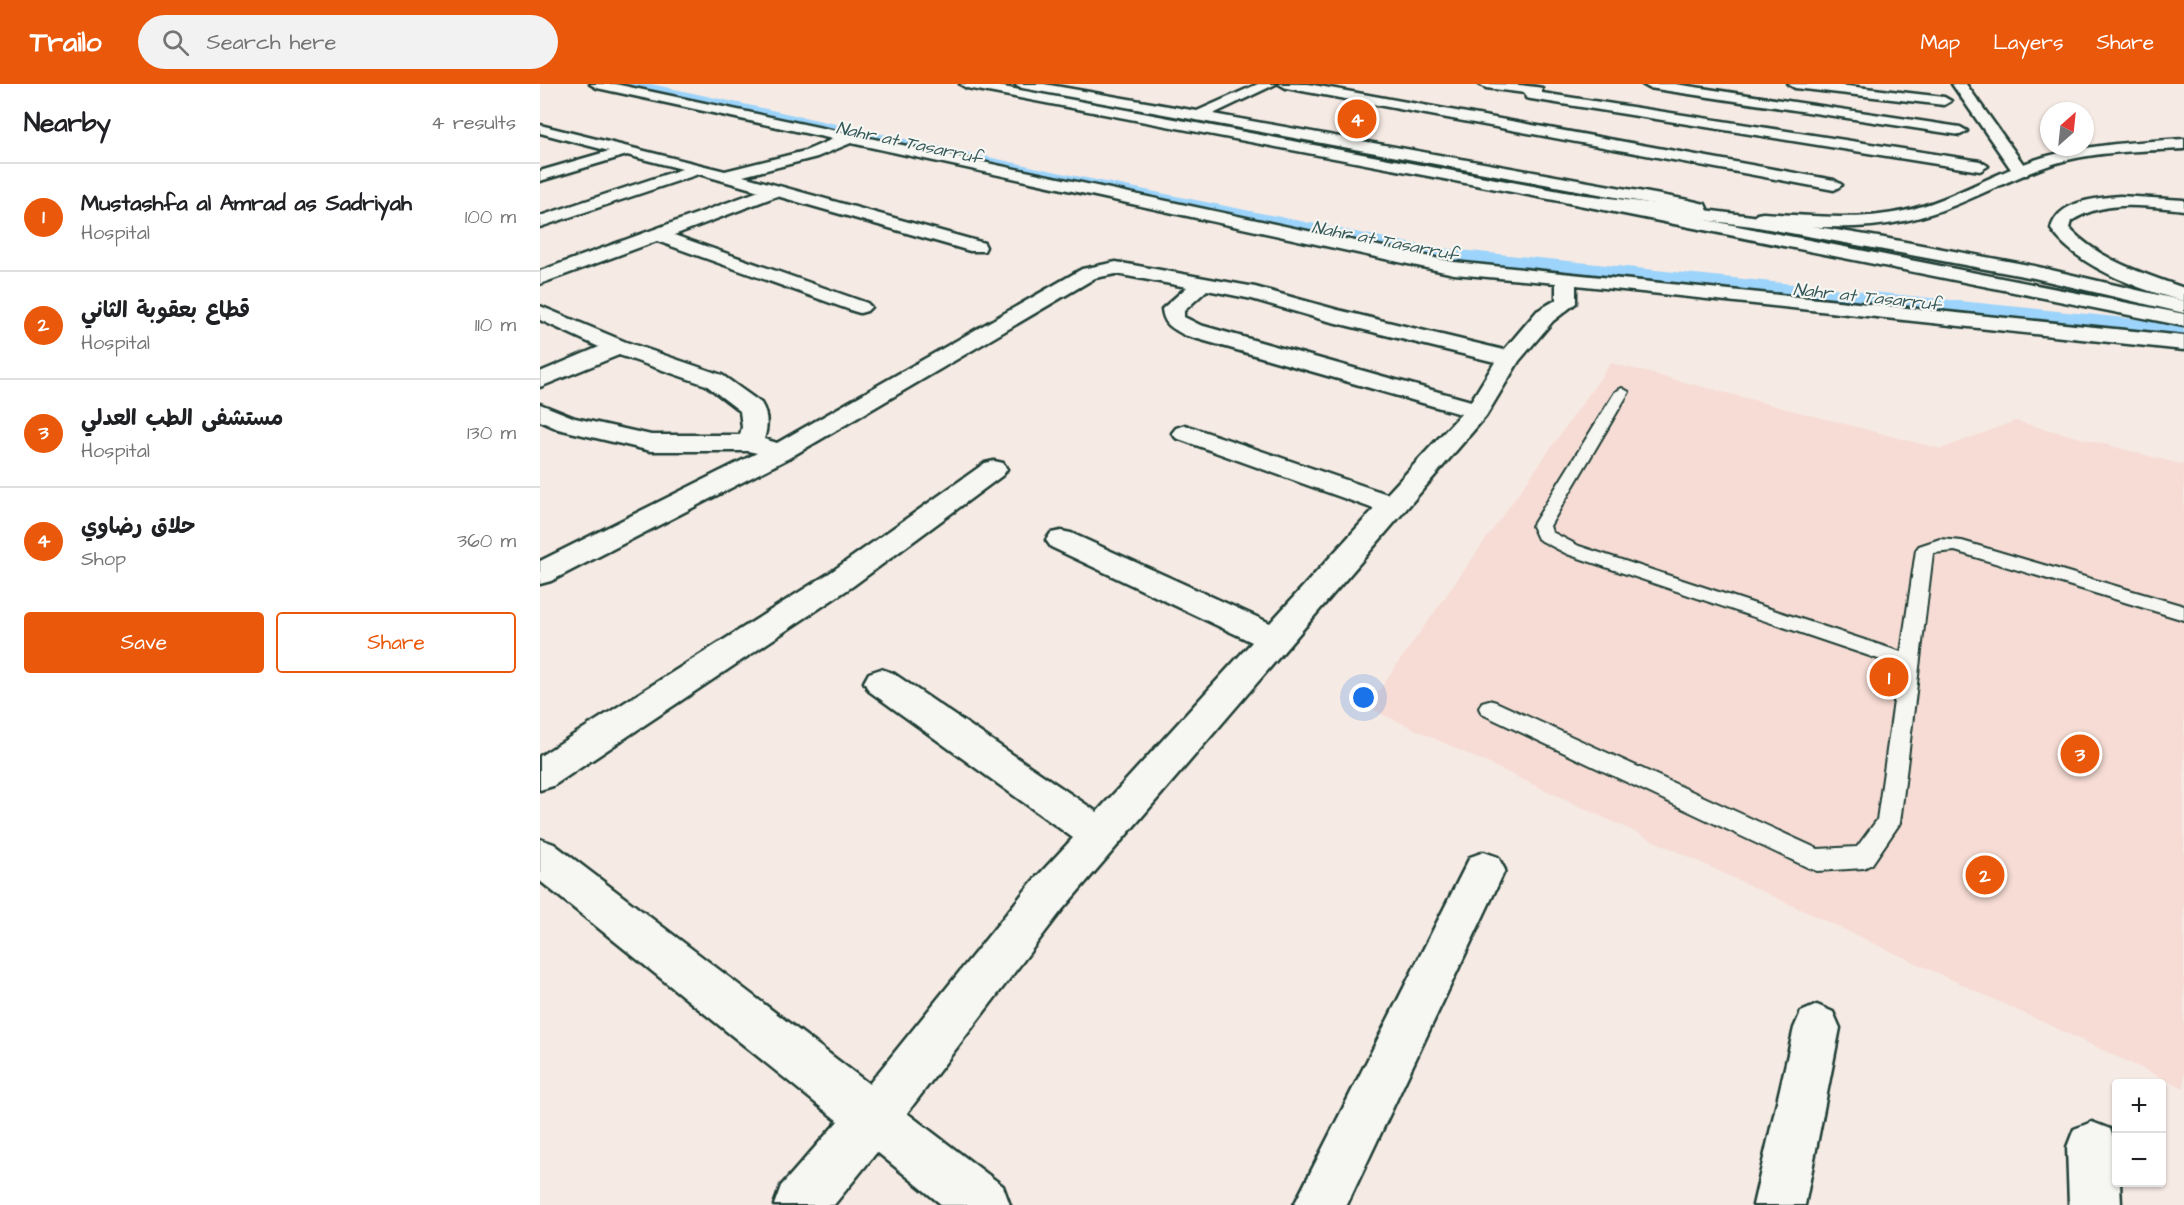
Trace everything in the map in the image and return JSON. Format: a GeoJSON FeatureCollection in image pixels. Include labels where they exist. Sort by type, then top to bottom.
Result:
{"type":"FeatureCollection","features":[{"type":"Feature","properties":{"kind":"main road"},"geometry":{"type":"LineString","coordinates":[[597,84],[1454,268],[2184,343]]}},
{"type":"Feature","properties":{"kind":"main road"},"geometry":{"type":"LineString","coordinates":[[967,84],[1570,198],[2184,320]]}},
{"type":"Feature","properties":{"kind":"main road"},"geometry":{"type":"LineString","coordinates":[[1022,84],[1688,205],[1699,208],[1701,214]]}},
{"type":"Feature","properties":{"kind":"main road"},"geometry":{"type":"LineString","coordinates":[[1238,84],[1265,86]]}},
{"type":"Feature","properties":{"kind":"main road"},"geometry":{"type":"LineString","coordinates":[[1286,84],[1500,117],[1576,139],[1834,184]]}},
{"type":"Feature","properties":{"kind":"main road"},"geometry":{"type":"LineString","coordinates":[[1486,84],[1980,166]]}},
{"type":"Feature","properties":{"kind":"main road"},"geometry":{"type":"LineString","coordinates":[[1649,84],[1965,140]]}},
{"type":"Feature","properties":{"kind":"main road"},"geometry":{"type":"LineString","coordinates":[[1796,84],[1944,101]]}},
{"type":"Feature","properties":{"kind":"main road"},"geometry":{"type":"LineString","coordinates":[[1935,84],[1980,166],[1992,181]]}},
{"type":"Feature","properties":{"kind":"main road"},"geometry":{"type":"LineString","coordinates":[[1959,84],[2021,172]]}},
{"type":"Feature","properties":{"kind":"main road"},"geometry":{"type":"LineString","coordinates":[[1196,117],[1265,86]]}},
{"type":"Feature","properties":{"kind":"main road"},"geometry":{"type":"LineString","coordinates":[[1480,132],[1500,117]]}},
{"type":"Feature","properties":{"kind":"main road"},"geometry":{"type":"LineString","coordinates":[[540,129],[699,169],[977,247]]}},
{"type":"Feature","properties":{"kind":"main road"},"geometry":{"type":"LineString","coordinates":[[723,176],[811,154],[847,139]]}},
{"type":"Feature","properties":{"kind":"main road"},"geometry":{"type":"LineString","coordinates":[[1752,221],[1763,218],[1846,222],[1902,216],[1940,206],[1992,181],[2032,166],[2080,155],[2184,144]]}},
{"type":"Feature","properties":{"kind":"main road"},"geometry":{"type":"LineString","coordinates":[[1442,161],[1458,149]]}},
{"type":"Feature","properties":{"kind":"main road"},"geometry":{"type":"LineString","coordinates":[[540,176],[626,151]]}},
{"type":"Feature","properties":{"kind":"main road"},"geometry":{"type":"LineString","coordinates":[[540,222],[699,169]]}},
{"type":"Feature","properties":{"kind":"main road"},"geometry":{"type":"LineString","coordinates":[[540,278],[775,191]]}},
{"type":"Feature","properties":{"kind":"main road"},"geometry":{"type":"LineString","coordinates":[[1570,198],[1752,221],[2034,272],[2184,306]]}},
{"type":"Feature","properties":{"kind":"main road"},"geometry":{"type":"LineString","coordinates":[[2184,205],[2128,201],[2094,203],[2074,209],[2062,219],[2060,229],[2070,242],[2087,254],[2126,273],[2184,295]]}},
{"type":"Feature","properties":{"kind":"main road"},"geometry":{"type":"LineString","coordinates":[[658,235],[860,307]]}},
{"type":"Feature","properties":{"kind":"main road"},"geometry":{"type":"LineString","coordinates":[[540,574],[780,452],[1089,273],[1116,268],[1255,293],[1332,315],[1509,358]]}},
{"type":"Feature","properties":{"kind":"main road"},"geometry":{"type":"LineString","coordinates":[[800,1205],[872,1119],[1047,896],[1477,411],[1509,358],[1545,316],[1566,303],[1566,278]]}},
{"type":"Feature","properties":{"kind":"main road"},"geometry":{"type":"LineString","coordinates":[[1201,285],[1173,309],[1174,320],[1192,330],[1477,411]]}},
{"type":"Feature","properties":{"kind":"main road"},"geometry":{"type":"LineString","coordinates":[[540,312],[618,347],[714,380],[752,408],[755,427],[750,443]]}},
{"type":"Feature","properties":{"kind":"main road"},"geometry":{"type":"LineString","coordinates":[[540,380],[618,347]]}},
{"type":"Feature","properties":{"kind":"main road"},"geometry":{"type":"LineString","coordinates":[[540,411],[567,424],[651,443],[750,443],[780,452]]}},
{"type":"Feature","properties":{"kind":"main road"},"geometry":{"type":"LineString","coordinates":[[540,435],[567,424]]}},
{"type":"Feature","properties":{"kind":"main road"},"geometry":{"type":"LineString","coordinates":[[1185,434],[1393,506]]}},
{"type":"Feature","properties":{"kind":"main road"},"geometry":{"type":"LineString","coordinates":[[540,775],[842,579],[994,469]]}},
{"type":"Feature","properties":{"kind":"main road"},"geometry":{"type":"LineString","coordinates":[[1061,540],[1276,639]]}},
{"type":"Feature","properties":{"kind":"main road"},"geometry":{"type":"LineString","coordinates":[[881,682],[1101,836]]}},
{"type":"Feature","properties":{"kind":"main road"},"geometry":{"type":"LineString","coordinates":[[540,857],[984,1205]]}},
{"type":"Feature","properties":{"kind":"main road"},"geometry":{"type":"LineString","coordinates":[[1320,1205],[1484,870]]}},
{"type":"Feature","properties":{"kind":"main road"},"geometry":{"type":"LineString","coordinates":[[1779,1205],[1817,1028]]}},
{"type":"Feature","properties":{"kind":"main road"},"geometry":{"type":"LineString","coordinates":[[2092,1147],[2095,1205]]}},
{"type":"Feature","properties":{"kind":"lane"},"geometry":{"type":"LineString","coordinates":[[1622,392],[1541,526],[1544,535],[1573,550],[1909,662]]}},
{"type":"Feature","properties":{"kind":"lane"},"geometry":{"type":"LineString","coordinates":[[1489,708],[1817,860],[1864,857],[1888,823],[1924,550],[1940,545],[1956,545],[2184,613]]}},
{"type":"Feature","properties":{"kind":"shaded area"},"geometry":{"type":"Polygon","coordinates":[[[1611,363],[1941,449],[2015,421],[2184,465],[2184,1088],[2166,1079],[1367,707],[1611,363]]]}},
{"type":"Feature","properties":{"kind":"waterway","name":"Nahr at Tasarruf"},"geometry":{"type":"LineString","coordinates":[[632,84],[1071,180],[1430,253],[2166,329],[2184,334]]}},
{"type":"Feature","properties":{"kind":"place","name":"حلاق رضاوي"},"geometry":{"type":"Point","coordinates":[1357,119]}},
{"type":"Feature","properties":{"kind":"place","name":"Mustashfa al Amrad as Sadriyah"},"geometry":{"type":"Point","coordinates":[1889,677]}},
{"type":"Feature","properties":{"kind":"place","name":"مستشفى الطب العدلي"},"geometry":{"type":"Point","coordinates":[2080,754]}},
{"type":"Feature","properties":{"kind":"place","name":"قطاع بعقوبة الثاني"},"geometry":{"type":"Point","coordinates":[1985,875]}}]}
